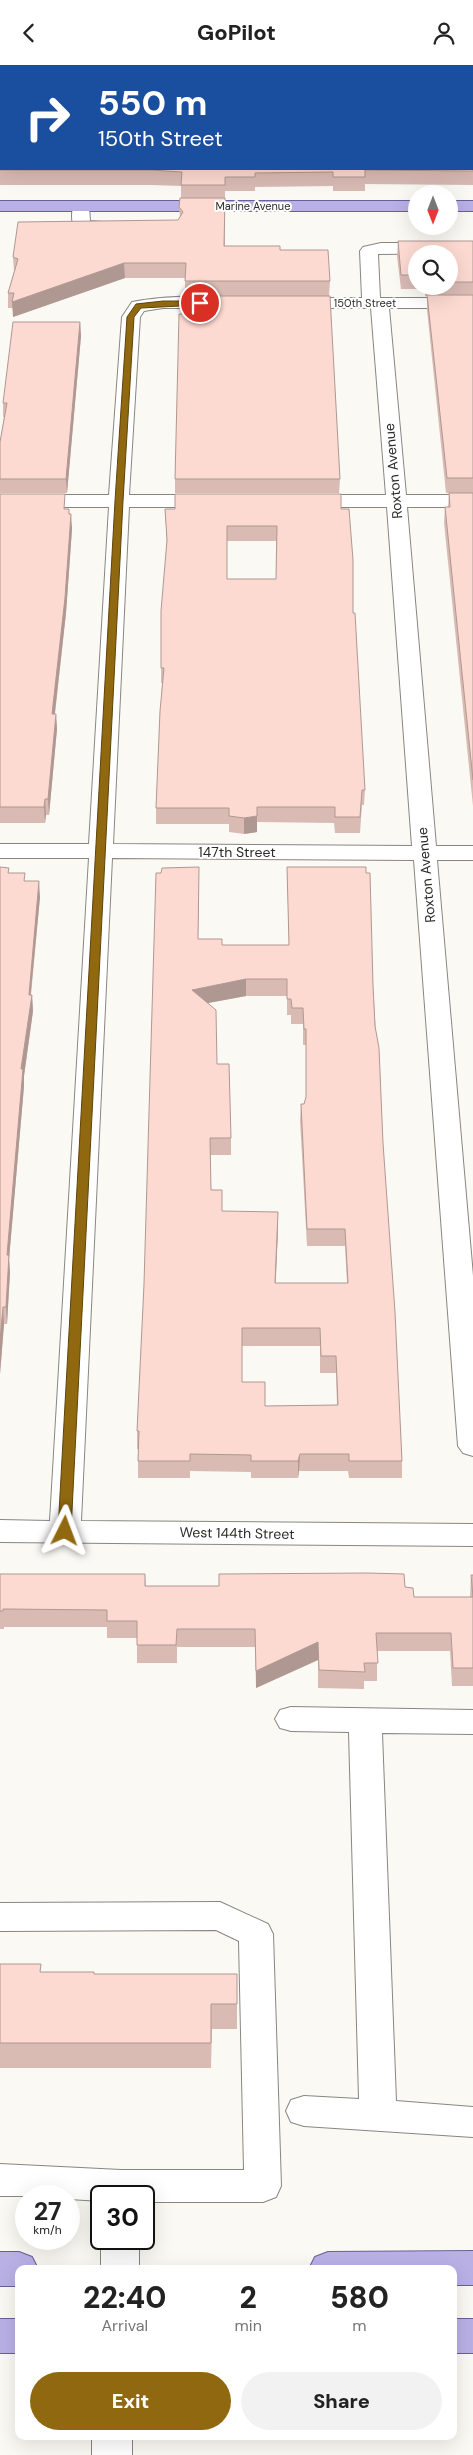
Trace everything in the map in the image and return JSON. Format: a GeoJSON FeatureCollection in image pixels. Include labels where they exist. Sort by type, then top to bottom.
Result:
{"type":"FeatureCollection","features":[{"type":"Feature","properties":{"kind":"main road","name":"Marine Avenue"},"geometry":{"type":"LineString","coordinates":[[0,206],[408,206]]}},
{"type":"Feature","properties":{"kind":"main road"},"geometry":{"type":"LineString","coordinates":[[458,206],[473,206]]}},
{"type":"Feature","properties":{"kind":"main road"},"geometry":{"type":"LineString","coordinates":[[457,2268],[473,2268]]}},
{"type":"Feature","properties":{"kind":"main road"},"geometry":{"type":"LineString","coordinates":[[0,2269],[15,2269]]}},
{"type":"Feature","properties":{"kind":"main road"},"geometry":{"type":"LineString","coordinates":[[0,2336],[15,2336]]}},
{"type":"Feature","properties":{"kind":"main road"},"geometry":{"type":"LineString","coordinates":[[457,2336],[473,2336]]}},
{"type":"Feature","properties":{"kind":"street"},"geometry":{"type":"LineString","coordinates":[[80,225],[81,206]]}},
{"type":"Feature","properties":{"kind":"street"},"geometry":{"type":"LineString","coordinates":[[63,228],[80,225],[84,227],[123,227]]}},
{"type":"Feature","properties":{"kind":"street","name":"Roxton Avenue"},"geometry":{"type":"LineString","coordinates":[[473,248],[381,248],[369,251],[396,501],[473,1446]]}},
{"type":"Feature","properties":{"kind":"street"},"geometry":{"type":"LineString","coordinates":[[65,1531],[119,501],[131,317],[138,306],[163,303],[242,303]]}},
{"type":"Feature","properties":{"kind":"street","name":"150th Street"},"geometry":{"type":"LineString","coordinates":[[282,303],[473,303]]}},
{"type":"Feature","properties":{"kind":"street"},"geometry":{"type":"LineString","coordinates":[[0,501],[238,501]]}},
{"type":"Feature","properties":{"kind":"street"},"geometry":{"type":"LineString","coordinates":[[287,501],[473,501]]}},
{"type":"Feature","properties":{"kind":"street","name":"147th Street"},"geometry":{"type":"LineString","coordinates":[[0,851],[473,853]]}},
{"type":"Feature","properties":{"kind":"street","name":"West 144th Street"},"geometry":{"type":"LineString","coordinates":[[0,1531],[473,1535]]}},
{"type":"Feature","properties":{"kind":"street"},"geometry":{"type":"LineString","coordinates":[[291,1719],[473,1722]]}},
{"type":"Feature","properties":{"kind":"street"},"geometry":{"type":"LineString","coordinates":[[365,1721],[378,2115]]}},
{"type":"Feature","properties":{"kind":"street"},"geometry":{"type":"LineString","coordinates":[[0,1917],[220,1916],[256,1934],[263,2186],[155,2190]]}},
{"type":"Feature","properties":{"kind":"street"},"geometry":{"type":"LineString","coordinates":[[304,2111],[473,2122]]}},
{"type":"Feature","properties":{"kind":"street"},"geometry":{"type":"LineString","coordinates":[[0,2180],[90,2188]]}},
{"type":"Feature","properties":{"kind":"street"},"geometry":{"type":"LineString","coordinates":[[120,2250],[120,2265]]}},
{"type":"Feature","properties":{"kind":"street"},"geometry":{"type":"LineString","coordinates":[[112,2440],[112,2455]]}},
{"type":"Feature","properties":{"kind":"building"},"geometry":{"type":"Polygon","coordinates":[[[151,170],[365,170],[365,177],[333,177],[333,172],[255,173],[255,177],[225,177],[225,185],[181,185],[182,172],[151,170]]]}},
{"type":"Feature","properties":{"kind":"building"},"geometry":{"type":"Polygon","coordinates":[[[365,170],[473,170],[473,171],[365,170]]]}},
{"type":"Feature","properties":{"kind":"building"},"geometry":{"type":"Polygon","coordinates":[[[180,198],[225,198],[224,246],[280,246],[280,250],[328,250],[330,281],[185,281],[186,263],[124,263],[12,302],[14,293],[8,293],[18,259],[13,257],[18,222],[178,220],[183,212],[179,207],[180,198]]]}},
{"type":"Feature","properties":{"kind":"building"},"geometry":{"type":"Polygon","coordinates":[[[398,241],[473,241],[473,282],[458,282],[458,245],[408,245],[408,275],[401,275],[398,241]]]}},
{"type":"Feature","properties":{"kind":"building"},"geometry":{"type":"Polygon","coordinates":[[[427,295],[473,295],[473,478],[447,478],[427,295]]]}},
{"type":"Feature","properties":{"kind":"building"},"geometry":{"type":"Polygon","coordinates":[[[185,296],[330,296],[340,479],[175,479],[179,314],[184,314],[185,296]]]}},
{"type":"Feature","properties":{"kind":"building"},"geometry":{"type":"Polygon","coordinates":[[[13,322],[80,322],[66,479],[0,479],[0,442],[7,403],[3,403],[13,322]]]}},
{"type":"Feature","properties":{"kind":"building"},"geometry":{"type":"Polygon","coordinates":[[[449,493],[473,493],[473,780],[445,507],[450,507],[449,493]]]}},
{"type":"Feature","properties":{"kind":"building"},"geometry":{"type":"Polygon","coordinates":[[[0,494],[65,494],[64,509],[69,509],[69,514],[71,514],[65,598],[52,714],[56,714],[48,799],[45,799],[44,807],[0,807],[0,494]]]}},
{"type":"Feature","properties":{"kind":"building"},"geometry":{"type":"Polygon","coordinates":[[[175,494],[341,494],[341,509],[349,509],[353,560],[353,613],[355,613],[365,790],[362,790],[360,817],[335,817],[335,807],[257,807],[257,816],[244,818],[229,816],[229,808],[156,808],[160,711],[164,668],[161,668],[161,611],[167,540],[165,509],[175,509],[175,494]],[[227,526],[227,579],[276,579],[277,526],[227,526]]]}},
{"type":"Feature","properties":{"kind":"building"},"geometry":{"type":"Polygon","coordinates":[[[0,867],[9,868],[8,873],[25,873],[24,881],[39,881],[29,995],[32,995],[21,1069],[23,1069],[7,1255],[9,1255],[6,1307],[3,1307],[0,1340],[0,867]]]}},
{"type":"Feature","properties":{"kind":"building"},"geometry":{"type":"Polygon","coordinates":[[[199,867],[198,939],[222,939],[222,945],[289,945],[287,867],[366,867],[366,873],[370,873],[375,1026],[379,1048],[402,1461],[349,1461],[349,1454],[300,1454],[298,1461],[251,1461],[251,1455],[190,1454],[190,1461],[138,1461],[139,1431],[137,1431],[144,1284],[156,873],[161,873],[162,868],[199,867]],[[246,979],[192,990],[216,1010],[217,1064],[229,1064],[231,1138],[210,1138],[211,1190],[222,1190],[222,1211],[278,1212],[275,1283],[348,1283],[345,1229],[307,1229],[301,1104],[304,1104],[306,1097],[306,1029],[304,1029],[303,1008],[292,1008],[291,999],[287,999],[287,979],[246,979]],[[242,1328],[242,1382],[265,1382],[265,1406],[338,1405],[336,1356],[321,1356],[320,1328],[242,1328]]]}},
{"type":"Feature","properties":{"kind":"building"},"geometry":{"type":"Polygon","coordinates":[[[0,1574],[145,1574],[145,1586],[219,1586],[219,1574],[404,1574],[405,1587],[413,1588],[414,1597],[473,1597],[473,1668],[453,1668],[451,1633],[376,1633],[378,1663],[364,1663],[365,1672],[319,1670],[318,1642],[256,1671],[255,1629],[177,1629],[176,1645],[137,1645],[137,1621],[107,1621],[107,1610],[3,1609],[3,1611],[0,1611],[0,1574]]]}},
{"type":"Feature","properties":{"kind":"building"},"geometry":{"type":"Polygon","coordinates":[[[471,1575],[473,1575],[473,1597],[471,1575]]]}},
{"type":"Feature","properties":{"kind":"building"},"geometry":{"type":"Polygon","coordinates":[[[0,1964],[41,1964],[40,1972],[237,1974],[237,2004],[211,2004],[211,2043],[0,2043],[0,1964]]]}},
{"type":"Feature","properties":{"kind":"route"},"geometry":{"type":"LineString","coordinates":[[65,1531],[119,501],[131,317],[138,306],[163,303],[200,303]]}}]}
